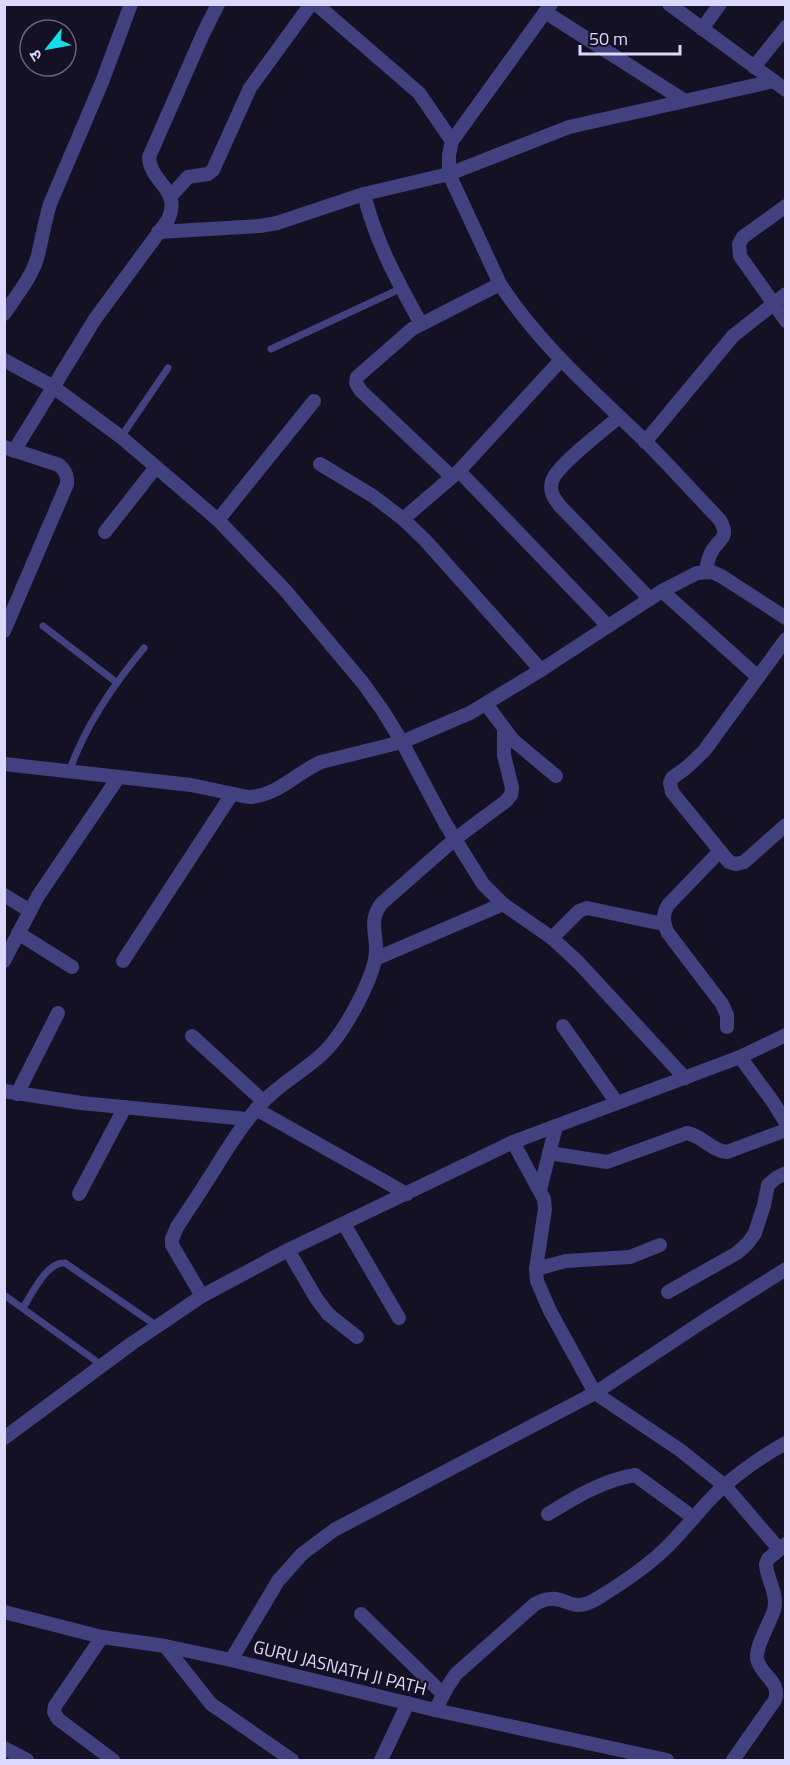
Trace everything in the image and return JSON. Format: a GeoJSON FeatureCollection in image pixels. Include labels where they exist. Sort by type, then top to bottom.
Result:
{"type":"FeatureCollection","features":[{"type":"Feature","properties":{"kind":"street"},"geometry":{"type":"LineString","coordinates":[[4,315],[38,256],[50,204],[102,82],[131,4]]}},
{"type":"Feature","properties":{"kind":"street"},"geometry":{"type":"LineString","coordinates":[[4,631],[68,477],[59,465],[9,449],[95,319],[172,211],[170,197],[152,169],[149,157],[218,4]]}},
{"type":"Feature","properties":{"kind":"street"},"geometry":{"type":"LineString","coordinates":[[170,197],[188,177],[207,174],[213,170],[249,88],[311,4]]}},
{"type":"Feature","properties":{"kind":"street"},"geometry":{"type":"LineString","coordinates":[[316,4],[419,93],[452,141]]}},
{"type":"Feature","properties":{"kind":"street"},"geometry":{"type":"LineString","coordinates":[[669,4],[780,86]]}},
{"type":"Feature","properties":{"kind":"street"},"geometry":{"type":"LineString","coordinates":[[702,28],[720,4]]}},
{"type":"Feature","properties":{"kind":"street"},"geometry":{"type":"LineString","coordinates":[[686,101],[548,8],[452,141],[449,174],[500,284],[510,300],[560,361],[645,442],[720,520],[725,530],[724,537],[712,550],[706,571]]}},
{"type":"Feature","properties":{"kind":"street"},"geometry":{"type":"LineString","coordinates":[[754,67],[786,27]]}},
{"type":"Feature","properties":{"kind":"street"},"geometry":{"type":"LineString","coordinates":[[158,232],[277,223],[363,194],[449,174],[569,127],[686,101],[780,86]]}},
{"type":"Feature","properties":{"kind":"street"},"geometry":{"type":"LineString","coordinates":[[363,194],[375,234],[421,324]]}},
{"type":"Feature","properties":{"kind":"street"},"geometry":{"type":"LineString","coordinates":[[786,206],[743,237],[739,244],[740,256],[786,321]]}},
{"type":"Feature","properties":{"kind":"street"},"geometry":{"type":"LineString","coordinates":[[500,284],[412,329],[357,377],[356,383],[360,391],[455,474],[608,626]]}},
{"type":"Feature","properties":{"kind":"street"},"geometry":{"type":"LineString","coordinates":[[645,442],[733,336],[786,294]]}},
{"type":"Feature","properties":{"kind":"street"},"geometry":{"type":"LineString","coordinates":[[4,360],[52,386],[121,437],[218,520],[285,590],[363,682],[402,742],[455,839],[483,884],[503,904],[552,938],[579,963],[685,1078]]}},
{"type":"Feature","properties":{"kind":"street"},"geometry":{"type":"LineString","coordinates":[[403,519],[455,474],[560,361]]}},
{"type":"Feature","properties":{"kind":"street"},"geometry":{"type":"LineString","coordinates":[[218,520],[314,401]]}},
{"type":"Feature","properties":{"kind":"street"},"geometry":{"type":"LineString","coordinates":[[619,417],[559,470],[552,481],[551,495],[656,595],[758,677]]}},
{"type":"Feature","properties":{"kind":"street"},"geometry":{"type":"LineString","coordinates":[[320,464],[373,496],[403,519],[425,540],[541,670]]}},
{"type":"Feature","properties":{"kind":"street"},"geometry":{"type":"LineString","coordinates":[[105,532],[156,467]]}},
{"type":"Feature","properties":{"kind":"street"},"geometry":{"type":"LineString","coordinates":[[4,764],[191,785],[248,797],[267,794],[321,762],[402,742],[486,704],[656,595],[698,573],[706,571],[721,576],[786,618]]}},
{"type":"Feature","properties":{"kind":"street"},"geometry":{"type":"LineString","coordinates":[[786,639],[704,751],[672,778],[670,783],[672,792],[729,862],[736,864],[744,862],[786,825]]}},
{"type":"Feature","properties":{"kind":"street"},"geometry":{"type":"LineString","coordinates":[[486,704],[513,740],[556,776]]}},
{"type":"Feature","properties":{"kind":"street"},"geometry":{"type":"LineString","coordinates":[[202,1296],[175,1253],[172,1239],[177,1227],[255,1110],[284,1082],[324,1052],[334,1041],[364,989],[375,959],[373,921],[375,912],[382,903],[455,839],[511,795],[512,788],[504,755],[504,729]]}},
{"type":"Feature","properties":{"kind":"street"},"geometry":{"type":"LineString","coordinates":[[4,961],[38,896],[118,778]]}},
{"type":"Feature","properties":{"kind":"street"},"geometry":{"type":"LineString","coordinates":[[123,961],[232,794]]}},
{"type":"Feature","properties":{"kind":"street"},"geometry":{"type":"LineString","coordinates":[[720,851],[668,905],[663,913],[663,924],[722,1004],[727,1015],[726,1026]]}},
{"type":"Feature","properties":{"kind":"street"},"geometry":{"type":"LineString","coordinates":[[4,895],[30,911]]}},
{"type":"Feature","properties":{"kind":"street"},"geometry":{"type":"LineString","coordinates":[[375,959],[503,904]]}},
{"type":"Feature","properties":{"kind":"street"},"geometry":{"type":"LineString","coordinates":[[552,938],[579,911],[587,908],[663,924]]}},
{"type":"Feature","properties":{"kind":"street"},"geometry":{"type":"LineString","coordinates":[[18,933],[72,967]]}},
{"type":"Feature","properties":{"kind":"street"},"geometry":{"type":"LineString","coordinates":[[58,1013],[11,1093],[125,1107],[255,1110]]}},
{"type":"Feature","properties":{"kind":"street"},"geometry":{"type":"LineString","coordinates":[[563,1026],[617,1103]]}},
{"type":"Feature","properties":{"kind":"street"},"geometry":{"type":"LineString","coordinates":[[4,1438],[157,1326],[202,1296],[288,1250],[513,1142],[740,1057],[786,1035]]}},
{"type":"Feature","properties":{"kind":"street"},"geometry":{"type":"LineString","coordinates":[[192,1036],[255,1110],[406,1194]]}},
{"type":"Feature","properties":{"kind":"street"},"geometry":{"type":"LineString","coordinates":[[740,1057],[786,1122]]}},
{"type":"Feature","properties":{"kind":"street"},"geometry":{"type":"LineString","coordinates":[[79,1194],[125,1107]]}},
{"type":"Feature","properties":{"kind":"street"},"geometry":{"type":"LineString","coordinates":[[540,1190],[556,1126]]}},
{"type":"Feature","properties":{"kind":"street"},"geometry":{"type":"LineString","coordinates":[[549,1153],[607,1162],[687,1133],[699,1137],[721,1152],[727,1152],[786,1130]]}},
{"type":"Feature","properties":{"kind":"street"},"geometry":{"type":"LineString","coordinates":[[513,1142],[544,1199],[545,1209],[536,1269],[537,1281],[550,1311],[595,1394],[680,1450],[725,1486],[782,1547],[768,1559],[766,1564],[775,1597],[774,1608],[757,1652],[760,1666],[777,1687],[777,1694],[733,1761]]}},
{"type":"Feature","properties":{"kind":"street"},"geometry":{"type":"LineString","coordinates":[[668,1292],[737,1253],[748,1243],[755,1233],[768,1185],[786,1173]]}},
{"type":"Feature","properties":{"kind":"street"},"geometry":{"type":"LineString","coordinates":[[344,1224],[399,1318]]}},
{"type":"Feature","properties":{"kind":"street"},"geometry":{"type":"LineString","coordinates":[[536,1269],[566,1261],[630,1257],[660,1245]]}},
{"type":"Feature","properties":{"kind":"street"},"geometry":{"type":"LineString","coordinates":[[288,1250],[328,1314],[357,1337]]}},
{"type":"Feature","properties":{"kind":"street"},"geometry":{"type":"LineString","coordinates":[[231,1660],[278,1581],[302,1554],[326,1536],[373,1508],[595,1394],[786,1269]]}},
{"type":"Feature","properties":{"kind":"street"},"geometry":{"type":"LineString","coordinates":[[435,1710],[456,1674],[535,1604],[554,1597],[574,1607],[585,1606],[596,1600],[643,1568],[664,1550],[725,1486],[786,1443]]}},
{"type":"Feature","properties":{"kind":"street"},"geometry":{"type":"LineString","coordinates":[[548,1514],[604,1484],[634,1475],[694,1518]]}},
{"type":"Feature","properties":{"kind":"street","name":"GURU JASNATH JI PATH"},"geometry":{"type":"LineString","coordinates":[[4,1612],[102,1637],[165,1646],[231,1660],[435,1710],[667,1761]]}},
{"type":"Feature","properties":{"kind":"street"},"geometry":{"type":"LineString","coordinates":[[361,1614],[443,1694]]}},
{"type":"Feature","properties":{"kind":"street"},"geometry":{"type":"LineString","coordinates":[[102,1637],[55,1706],[54,1713],[58,1719],[113,1761]]}},
{"type":"Feature","properties":{"kind":"street"},"geometry":{"type":"LineString","coordinates":[[165,1646],[211,1704],[292,1761]]}},
{"type":"Feature","properties":{"kind":"street"},"geometry":{"type":"LineString","coordinates":[[381,1761],[408,1703]]}},
{"type":"Feature","properties":{"kind":"street"},"geometry":{"type":"LineString","coordinates":[[4,1748],[27,1761]]}},
{"type":"Feature","properties":{"kind":"lane"},"geometry":{"type":"LineString","coordinates":[[271,349],[402,288]]}},
{"type":"Feature","properties":{"kind":"lane"},"geometry":{"type":"LineString","coordinates":[[121,437],[168,368]]}},
{"type":"Feature","properties":{"kind":"lane"},"geometry":{"type":"LineString","coordinates":[[43,626],[116,682]]}},
{"type":"Feature","properties":{"kind":"lane"},"geometry":{"type":"LineString","coordinates":[[69,772],[82,739],[116,682],[144,648]]}},
{"type":"Feature","properties":{"kind":"lane"},"geometry":{"type":"LineString","coordinates":[[23,1308],[49,1268],[60,1262],[66,1263],[157,1326]]}},
{"type":"Feature","properties":{"kind":"lane"},"geometry":{"type":"LineString","coordinates":[[4,1295],[103,1366]]}}]}
